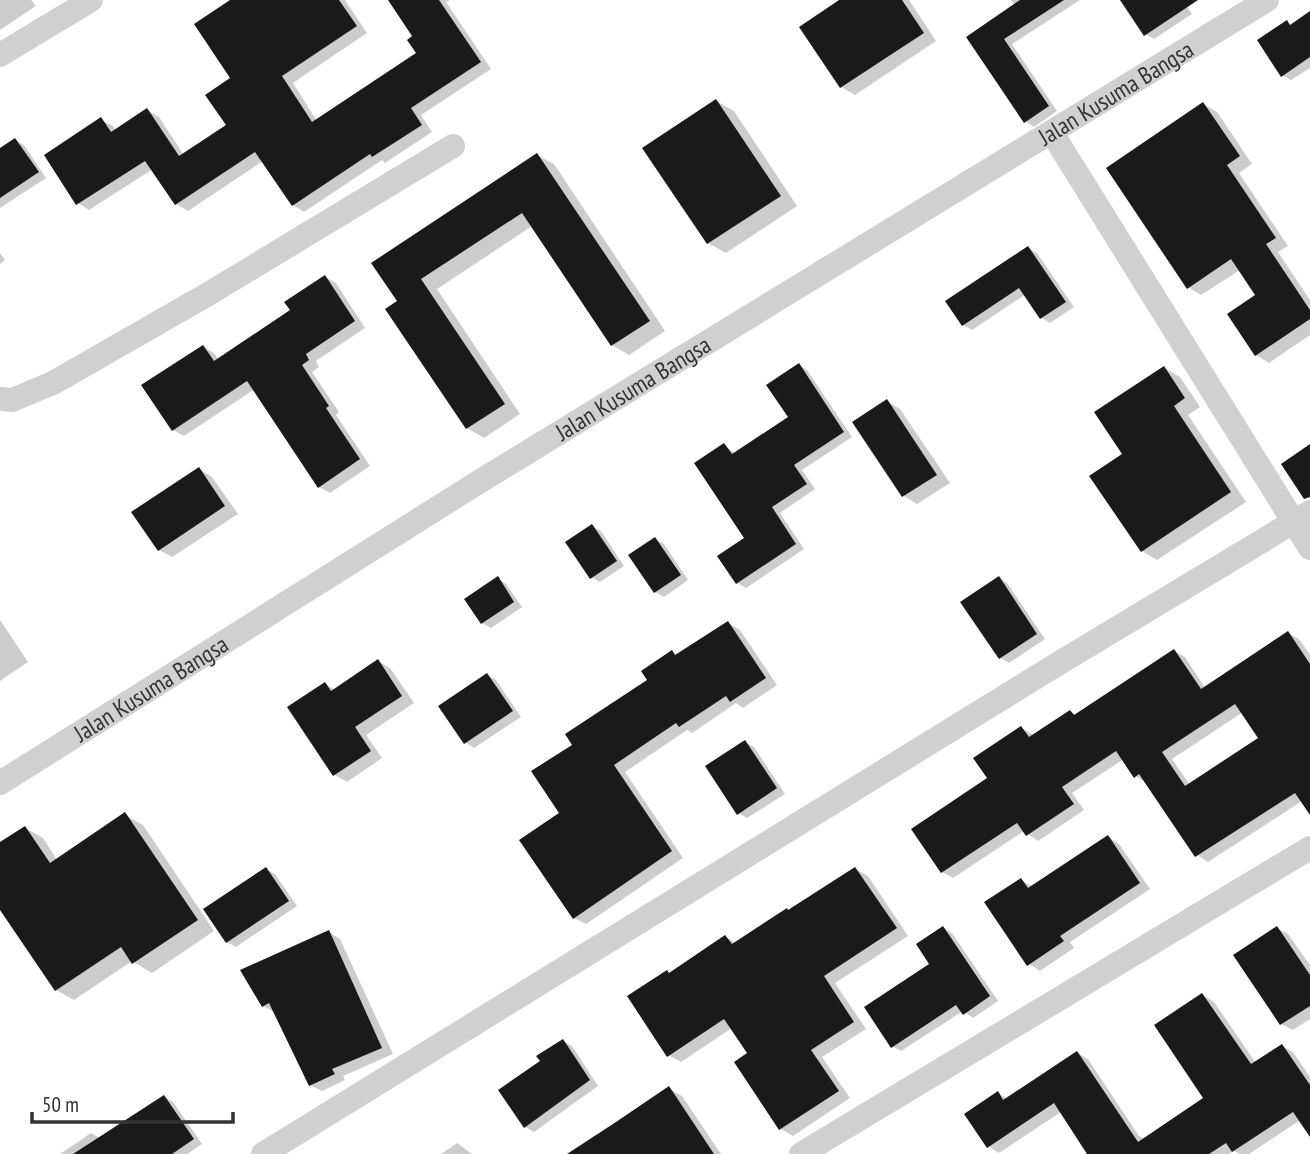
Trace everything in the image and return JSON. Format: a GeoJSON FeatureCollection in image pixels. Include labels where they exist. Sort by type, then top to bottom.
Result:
{"type":"FeatureCollection","features":[{"type":"Feature","properties":{"kind":"street"},"geometry":{"type":"LineString","coordinates":[[0,55],[91,0]]}},
{"type":"Feature","properties":{"kind":"street","name":"Jalan Kusuma Bangsa"},"geometry":{"type":"LineString","coordinates":[[0,783],[482,480],[1267,0]]}},
{"type":"Feature","properties":{"kind":"street"},"geometry":{"type":"LineString","coordinates":[[1052,133],[1302,517],[1310,548]]}},
{"type":"Feature","properties":{"kind":"street"},"geometry":{"type":"LineString","coordinates":[[0,400],[12,400],[52,383],[210,293],[453,146]]}},
{"type":"Feature","properties":{"kind":"street"},"geometry":{"type":"LineString","coordinates":[[263,1154],[1051,668],[1302,517]]}},
{"type":"Feature","properties":{"kind":"street"},"geometry":{"type":"LineString","coordinates":[[801,1154],[1310,848]]}},
{"type":"Feature","properties":{"kind":"building"},"geometry":{"type":"Polygon","coordinates":[[[230,0],[339,0],[357,26],[282,76],[312,122],[416,53],[407,40],[412,36],[388,0],[439,0],[481,62],[411,108],[422,125],[372,157],[370,154],[292,206],[255,152],[175,205],[145,161],[76,205],[44,155],[101,117],[111,132],[147,108],[179,156],[226,125],[205,95],[230,78],[194,24],[230,0]]]}},
{"type":"Feature","properties":{"kind":"building"},"geometry":{"type":"Polygon","coordinates":[[[839,0],[902,0],[924,33],[840,88],[799,27],[839,0]]]}},
{"type":"Feature","properties":{"kind":"building"},"geometry":{"type":"Polygon","coordinates":[[[1020,0],[1064,0],[1004,39],[1049,106],[1024,123],[966,37],[1020,0]]]}},
{"type":"Feature","properties":{"kind":"building"},"geometry":{"type":"Polygon","coordinates":[[[1120,0],[1198,0],[1144,36],[1120,0]]]}},
{"type":"Feature","properties":{"kind":"building"},"geometry":{"type":"Polygon","coordinates":[[[1310,11],[1310,57],[1281,77],[1257,40],[1287,20],[1290,25],[1310,11]]]}},
{"type":"Feature","properties":{"kind":"building"},"geometry":{"type":"Polygon","coordinates":[[[716,99],[781,196],[707,244],[642,148],[716,99]]]}},
{"type":"Feature","properties":{"kind":"building"},"geometry":{"type":"Polygon","coordinates":[[[1203,102],[1240,156],[1227,165],[1276,238],[1266,244],[1310,310],[1310,319],[1255,356],[1227,314],[1255,295],[1231,259],[1187,289],[1106,168],[1203,102]]]}},
{"type":"Feature","properties":{"kind":"building"},"geometry":{"type":"Polygon","coordinates":[[[15,138],[39,172],[0,198],[0,148],[15,138]]]}},
{"type":"Feature","properties":{"kind":"building"},"geometry":{"type":"Polygon","coordinates":[[[537,153],[650,321],[611,346],[522,213],[421,279],[505,404],[466,429],[385,309],[397,301],[371,263],[537,153]]]}},
{"type":"Feature","properties":{"kind":"building"},"geometry":{"type":"Polygon","coordinates":[[[1028,246],[1066,302],[1040,319],[1019,288],[962,326],[945,301],[1028,246]]]}},
{"type":"Feature","properties":{"kind":"building"},"geometry":{"type":"Polygon","coordinates":[[[325,275],[355,321],[306,354],[309,360],[302,365],[329,406],[326,408],[360,459],[318,488],[247,381],[172,431],[141,385],[203,345],[214,361],[290,310],[284,302],[325,275]]]}},
{"type":"Feature","properties":{"kind":"building"},"geometry":{"type":"Polygon","coordinates":[[[799,363],[844,432],[794,465],[807,484],[772,507],[796,544],[736,584],[717,556],[744,538],[694,463],[724,443],[732,454],[788,417],[766,385],[799,363]]]}},
{"type":"Feature","properties":{"kind":"building"},"geometry":{"type":"Polygon","coordinates":[[[1164,366],[1185,398],[1174,406],[1231,492],[1141,552],[1089,476],[1122,454],[1094,412],[1164,366]]]}},
{"type":"Feature","properties":{"kind":"building"},"geometry":{"type":"Polygon","coordinates":[[[887,399],[937,475],[902,497],[852,422],[887,399]]]}},
{"type":"Feature","properties":{"kind":"building"},"geometry":{"type":"Polygon","coordinates":[[[1310,444],[1310,497],[1304,499],[1281,464],[1310,444]]]}},
{"type":"Feature","properties":{"kind":"building"},"geometry":{"type":"Polygon","coordinates":[[[199,467],[225,506],[158,551],[131,512],[199,467]]]}},
{"type":"Feature","properties":{"kind":"building"},"geometry":{"type":"Polygon","coordinates":[[[592,524],[617,561],[590,579],[565,542],[592,524]]]}},
{"type":"Feature","properties":{"kind":"building"},"geometry":{"type":"Polygon","coordinates":[[[655,537],[681,575],[654,593],[628,555],[655,537]]]}},
{"type":"Feature","properties":{"kind":"building"},"geometry":{"type":"Polygon","coordinates":[[[498,576],[514,602],[481,624],[464,599],[498,576]]]}},
{"type":"Feature","properties":{"kind":"building"},"geometry":{"type":"Polygon","coordinates":[[[999,576],[1037,634],[999,659],[960,602],[999,576]]]}},
{"type":"Feature","properties":{"kind":"building"},"geometry":{"type":"Polygon","coordinates":[[[728,621],[766,678],[730,702],[726,696],[679,727],[676,723],[614,765],[672,851],[573,919],[519,840],[559,813],[531,771],[572,745],[565,734],[647,680],[641,671],[672,650],[675,655],[728,621]]]}},
{"type":"Feature","properties":{"kind":"building"},"geometry":{"type":"Polygon","coordinates":[[[1288,631],[1310,664],[1310,815],[1295,793],[1195,857],[1139,774],[1134,778],[1116,751],[1062,787],[1074,804],[1026,836],[1017,823],[941,873],[911,829],[987,778],[973,758],[1021,726],[1029,737],[1070,710],[1074,715],[1174,649],[1201,689],[1288,631]],[[1235,704],[1162,752],[1185,786],[1258,738],[1235,704]]]}},
{"type":"Feature","properties":{"kind":"building"},"geometry":{"type":"Polygon","coordinates":[[[378,659],[402,696],[355,727],[371,751],[333,776],[287,707],[325,682],[331,691],[378,659]]]}},
{"type":"Feature","properties":{"kind":"building"},"geometry":{"type":"Polygon","coordinates":[[[487,673],[513,711],[464,744],[438,706],[487,673]]]}},
{"type":"Feature","properties":{"kind":"building"},"geometry":{"type":"Polygon","coordinates":[[[745,740],[777,788],[737,815],[705,766],[745,740]]]}},
{"type":"Feature","properties":{"kind":"building"},"geometry":{"type":"Polygon","coordinates":[[[125,812],[198,920],[132,964],[121,947],[55,991],[0,910],[0,842],[25,826],[50,863],[125,812]]]}},
{"type":"Feature","properties":{"kind":"building"},"geometry":{"type":"Polygon","coordinates":[[[1108,835],[1140,883],[1060,936],[1064,941],[1027,966],[984,902],[1021,878],[1028,888],[1108,835]]]}},
{"type":"Feature","properties":{"kind":"building"},"geometry":{"type":"Polygon","coordinates":[[[266,867],[289,901],[226,943],[203,909],[266,867]]]}},
{"type":"Feature","properties":{"kind":"building"},"geometry":{"type":"Polygon","coordinates":[[[855,867],[897,928],[824,976],[854,1022],[811,1050],[839,1091],[779,1130],[734,1062],[747,1053],[724,1019],[667,1057],[627,996],[667,970],[669,973],[725,935],[732,944],[855,867]]]}},
{"type":"Feature","properties":{"kind":"building"},"geometry":{"type":"Polygon","coordinates":[[[943,926],[990,996],[963,1015],[956,1005],[891,1048],[864,1007],[929,964],[916,944],[943,926]]]}},
{"type":"Feature","properties":{"kind":"building"},"geometry":{"type":"Polygon","coordinates":[[[1277,926],[1310,975],[1310,1006],[1280,1025],[1233,955],[1277,926]]]}},
{"type":"Feature","properties":{"kind":"building"},"geometry":{"type":"Polygon","coordinates":[[[329,930],[382,1048],[332,1069],[335,1074],[309,1086],[269,1003],[262,1007],[240,970],[329,930]]]}},
{"type":"Feature","properties":{"kind":"building"},"geometry":{"type":"Polygon","coordinates":[[[1202,993],[1251,1064],[1282,1044],[1310,1085],[1310,1137],[1293,1112],[1232,1152],[1226,1143],[1209,1154],[1087,1154],[1054,1103],[987,1148],[964,1114],[998,1091],[1003,1100],[1077,1051],[1138,1142],[1203,1098],[1154,1025],[1202,993]]]}},
{"type":"Feature","properties":{"kind":"building"},"geometry":{"type":"Polygon","coordinates":[[[563,1039],[590,1080],[524,1128],[498,1090],[540,1061],[536,1056],[563,1039]]]}},
{"type":"Feature","properties":{"kind":"building"},"geometry":{"type":"Polygon","coordinates":[[[669,1086],[714,1154],[567,1154],[616,1122],[669,1086]]]}},
{"type":"Feature","properties":{"kind":"building"},"geometry":{"type":"Polygon","coordinates":[[[164,1095],[194,1139],[172,1154],[73,1154],[164,1095]]]}}]}
